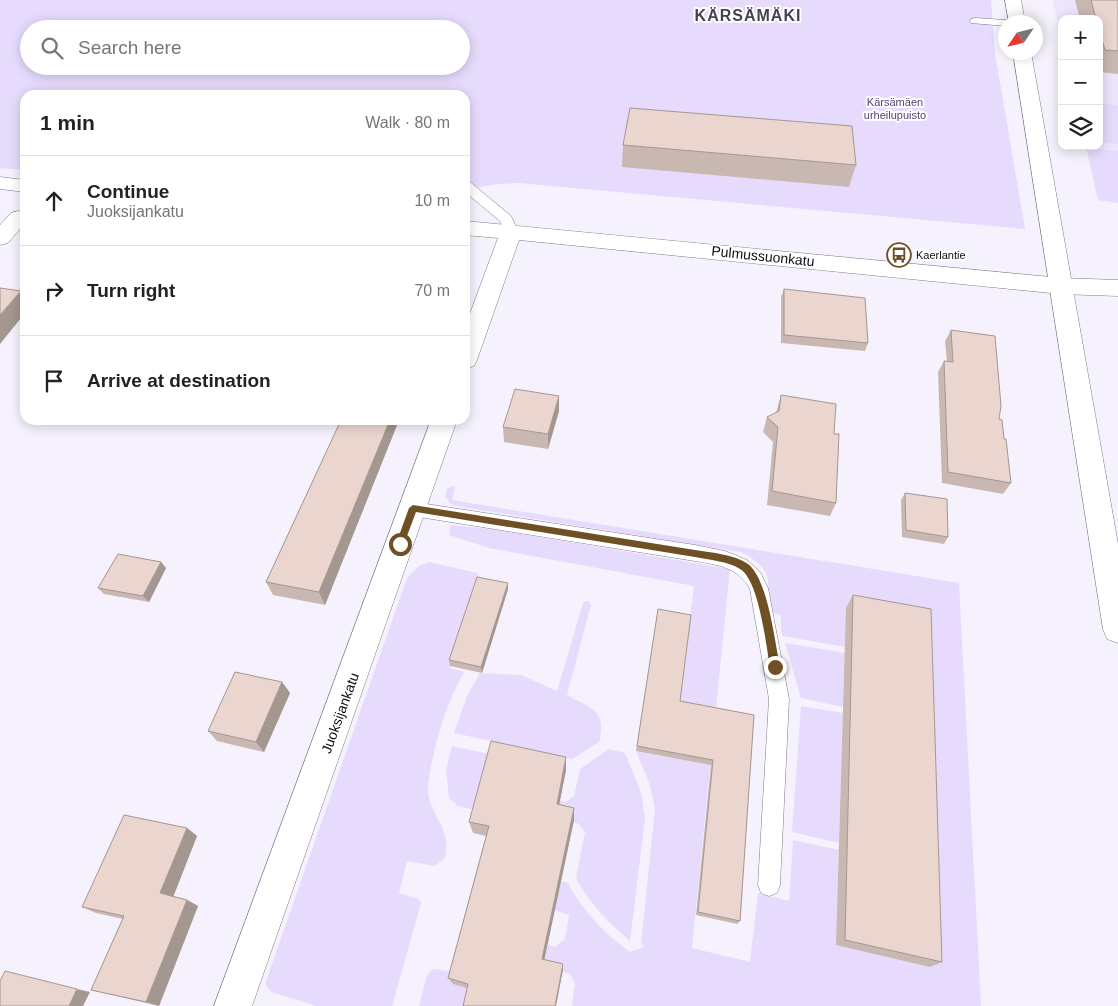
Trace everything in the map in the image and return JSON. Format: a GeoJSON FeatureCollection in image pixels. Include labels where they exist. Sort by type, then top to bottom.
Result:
{"type":"FeatureCollection","features":[{"type":"Feature","properties":{"kind":"street"},"geometry":{"type":"LineString","coordinates":[[1013,0],[1016,15]]}},
{"type":"Feature","properties":{"kind":"street"},"geometry":{"type":"LineString","coordinates":[[1023,60],[1118,629]]}},
{"type":"Feature","properties":{"kind":"street"},"geometry":{"type":"LineString","coordinates":[[0,183],[20,185]]}},
{"type":"Feature","properties":{"kind":"street"},"geometry":{"type":"LineString","coordinates":[[0,238],[18,218]]}},
{"type":"Feature","properties":{"kind":"street","name":"Pulmussuonkatu"},"geometry":{"type":"LineString","coordinates":[[470,228],[1062,286],[1118,288]]}},
{"type":"Feature","properties":{"kind":"street"},"geometry":{"type":"LineString","coordinates":[[470,346],[510,232]]}},
{"type":"Feature","properties":{"kind":"street","name":"Juoksijankatu"},"geometry":{"type":"LineString","coordinates":[[233,1006],[442,425]]}},
{"type":"Feature","properties":{"kind":"lane"},"geometry":{"type":"LineString","coordinates":[[976,21],[998,22]]}},
{"type":"Feature","properties":{"kind":"lane"},"geometry":{"type":"LineString","coordinates":[[470,189],[506,219],[510,232]]}},
{"type":"Feature","properties":{"kind":"lane"},"geometry":{"type":"LineString","coordinates":[[413,508],[695,553],[737,562],[754,576],[759,588],[779,699],[769,885]]}},
{"type":"Feature","properties":{"kind":"shaded area"},"geometry":{"type":"Polygon","coordinates":[[[1053,0],[1118,0],[1118,151],[1103,149],[1103,15],[1058,15],[1058,22],[1053,0]]]}},
{"type":"Feature","properties":{"kind":"green space","name":"Kärsämäen urheilupuisto"},"geometry":{"type":"Polygon","coordinates":[[[0,0],[991,0],[995,53],[1025,229],[518,183],[497,184],[470,189],[470,90],[20,90],[20,170],[0,168],[0,0]]]}},
{"type":"Feature","properties":{"kind":"green space"},"geometry":{"type":"Polygon","coordinates":[[[1103,103],[1118,105],[1118,144],[1103,142],[1103,103]]]}},
{"type":"Feature","properties":{"kind":"green space"},"geometry":{"type":"Polygon","coordinates":[[[1087,150],[1118,151],[1118,203],[1098,200],[1087,150]]]}},
{"type":"Feature","properties":{"kind":"green space"},"geometry":{"type":"Polygon","coordinates":[[[455,487],[452,500],[959,583],[981,1006],[572,1006],[575,984],[570,974],[563,972],[563,970],[543,966],[548,945],[555,947],[565,939],[569,915],[555,910],[561,881],[568,883],[587,912],[621,945],[630,952],[645,947],[641,943],[655,809],[650,785],[636,751],[671,758],[694,586],[489,548],[449,535],[451,525],[492,529],[730,569],[692,948],[750,962],[758,893],[789,901],[793,840],[839,850],[845,647],[783,636],[781,631],[781,615],[773,613],[768,578],[765,572],[753,559],[741,552],[456,506],[450,503],[445,496],[447,489],[455,487]]]}},
{"type":"Feature","properties":{"kind":"green space"},"geometry":{"type":"Polygon","coordinates":[[[429,562],[477,573],[480,577],[450,668],[464,672],[440,729],[428,783],[430,802],[446,839],[445,858],[435,866],[407,861],[399,893],[418,899],[421,903],[392,1006],[316,1006],[272,992],[266,986],[266,981],[407,578],[419,566],[429,562]]]}},
{"type":"Feature","properties":{"kind":"green space"},"geometry":{"type":"Polygon","coordinates":[[[589,601],[591,605],[567,695],[590,707],[599,716],[601,731],[599,742],[572,759],[454,733],[467,696],[480,673],[521,675],[557,691],[583,603],[589,601]]]}},
{"type":"Feature","properties":{"kind":"green space"},"geometry":{"type":"Polygon","coordinates":[[[785,643],[845,653],[843,707],[801,698],[785,643]]]}},
{"type":"Feature","properties":{"kind":"green space"},"geometry":{"type":"Polygon","coordinates":[[[801,706],[843,713],[839,843],[792,832],[801,706]]]}},
{"type":"Feature","properties":{"kind":"green space"},"geometry":{"type":"Polygon","coordinates":[[[452,746],[494,755],[479,811],[458,806],[449,798],[446,770],[452,746]]]}},
{"type":"Feature","properties":{"kind":"green space"},"geometry":{"type":"Polygon","coordinates":[[[609,749],[625,753],[641,792],[645,818],[630,941],[600,912],[576,878],[585,832],[579,824],[557,816],[560,800],[566,802],[574,796],[580,769],[609,749]]]}},
{"type":"Feature","properties":{"kind":"green space"},"geometry":{"type":"Polygon","coordinates":[[[433,969],[456,972],[453,984],[472,989],[469,1006],[419,1006],[427,975],[433,969]]]}},
{"type":"Feature","properties":{"kind":"building"},"geometry":{"type":"Polygon","coordinates":[[[1091,0],[1118,0],[1118,51],[1105,50],[1103,43],[1103,15],[1095,15],[1091,0]]]}},
{"type":"Feature","properties":{"kind":"building"},"geometry":{"type":"Polygon","coordinates":[[[630,108],[852,126],[856,165],[623,145],[630,108]]]}},
{"type":"Feature","properties":{"kind":"building"},"geometry":{"type":"Polygon","coordinates":[[[0,288],[20,291],[20,292],[0,315],[0,288]]]}},
{"type":"Feature","properties":{"kind":"building"},"geometry":{"type":"Polygon","coordinates":[[[784,289],[865,298],[868,343],[784,335],[784,289]]]}},
{"type":"Feature","properties":{"kind":"building"},"geometry":{"type":"Polygon","coordinates":[[[951,330],[995,336],[1001,406],[999,419],[1002,420],[1004,439],[1006,439],[1011,483],[948,472],[944,361],[953,362],[951,330]]]}},
{"type":"Feature","properties":{"kind":"building"},"geometry":{"type":"Polygon","coordinates":[[[515,389],[559,396],[548,434],[503,427],[515,389]]]}},
{"type":"Feature","properties":{"kind":"building"},"geometry":{"type":"Polygon","coordinates":[[[781,395],[836,404],[834,434],[839,434],[836,503],[772,491],[778,427],[767,417],[779,411],[781,395]]]}},
{"type":"Feature","properties":{"kind":"building"},"geometry":{"type":"Polygon","coordinates":[[[339,425],[388,425],[319,592],[266,582],[339,425]]]}},
{"type":"Feature","properties":{"kind":"building"},"geometry":{"type":"Polygon","coordinates":[[[905,493],[947,499],[948,537],[906,530],[905,493]]]}},
{"type":"Feature","properties":{"kind":"building"},"geometry":{"type":"Polygon","coordinates":[[[118,554],[161,562],[143,596],[98,588],[118,554]]]}},
{"type":"Feature","properties":{"kind":"building"},"geometry":{"type":"Polygon","coordinates":[[[477,577],[508,583],[481,667],[449,660],[477,577]]]}},
{"type":"Feature","properties":{"kind":"building"},"geometry":{"type":"Polygon","coordinates":[[[853,595],[931,609],[942,962],[845,940],[853,595]]]}},
{"type":"Feature","properties":{"kind":"building"},"geometry":{"type":"Polygon","coordinates":[[[658,609],[691,615],[680,701],[754,715],[740,921],[698,912],[713,760],[637,746],[658,609]]]}},
{"type":"Feature","properties":{"kind":"building"},"geometry":{"type":"Polygon","coordinates":[[[235,672],[282,682],[256,742],[208,731],[235,672]]]}},
{"type":"Feature","properties":{"kind":"building"},"geometry":{"type":"Polygon","coordinates":[[[491,741],[566,757],[557,804],[574,808],[542,959],[563,964],[555,1006],[463,1006],[468,984],[448,978],[489,826],[469,822],[491,741]]]}},
{"type":"Feature","properties":{"kind":"building"},"geometry":{"type":"Polygon","coordinates":[[[124,815],[187,828],[160,893],[187,900],[146,1002],[91,990],[124,916],[82,907],[124,815]]]}},
{"type":"Feature","properties":{"kind":"building"},"geometry":{"type":"Polygon","coordinates":[[[5,971],[77,989],[69,1006],[0,1006],[0,981],[5,971]]]}},
{"type":"Feature","properties":{"kind":"place","name":"Kaerlantie"},"geometry":{"type":"Point","coordinates":[899,255]}},
{"type":"Feature","properties":{"kind":"district","name":"KÄRSÄMÄKI"},"geometry":{"type":"Point","coordinates":[748,15]}},
{"type":"Feature","properties":{"kind":"route"},"geometry":{"type":"LineString","coordinates":[[400,544],[413,508],[695,553],[737,562],[754,576],[759,588],[762,611],[770,638],[775,667]]}}]}
